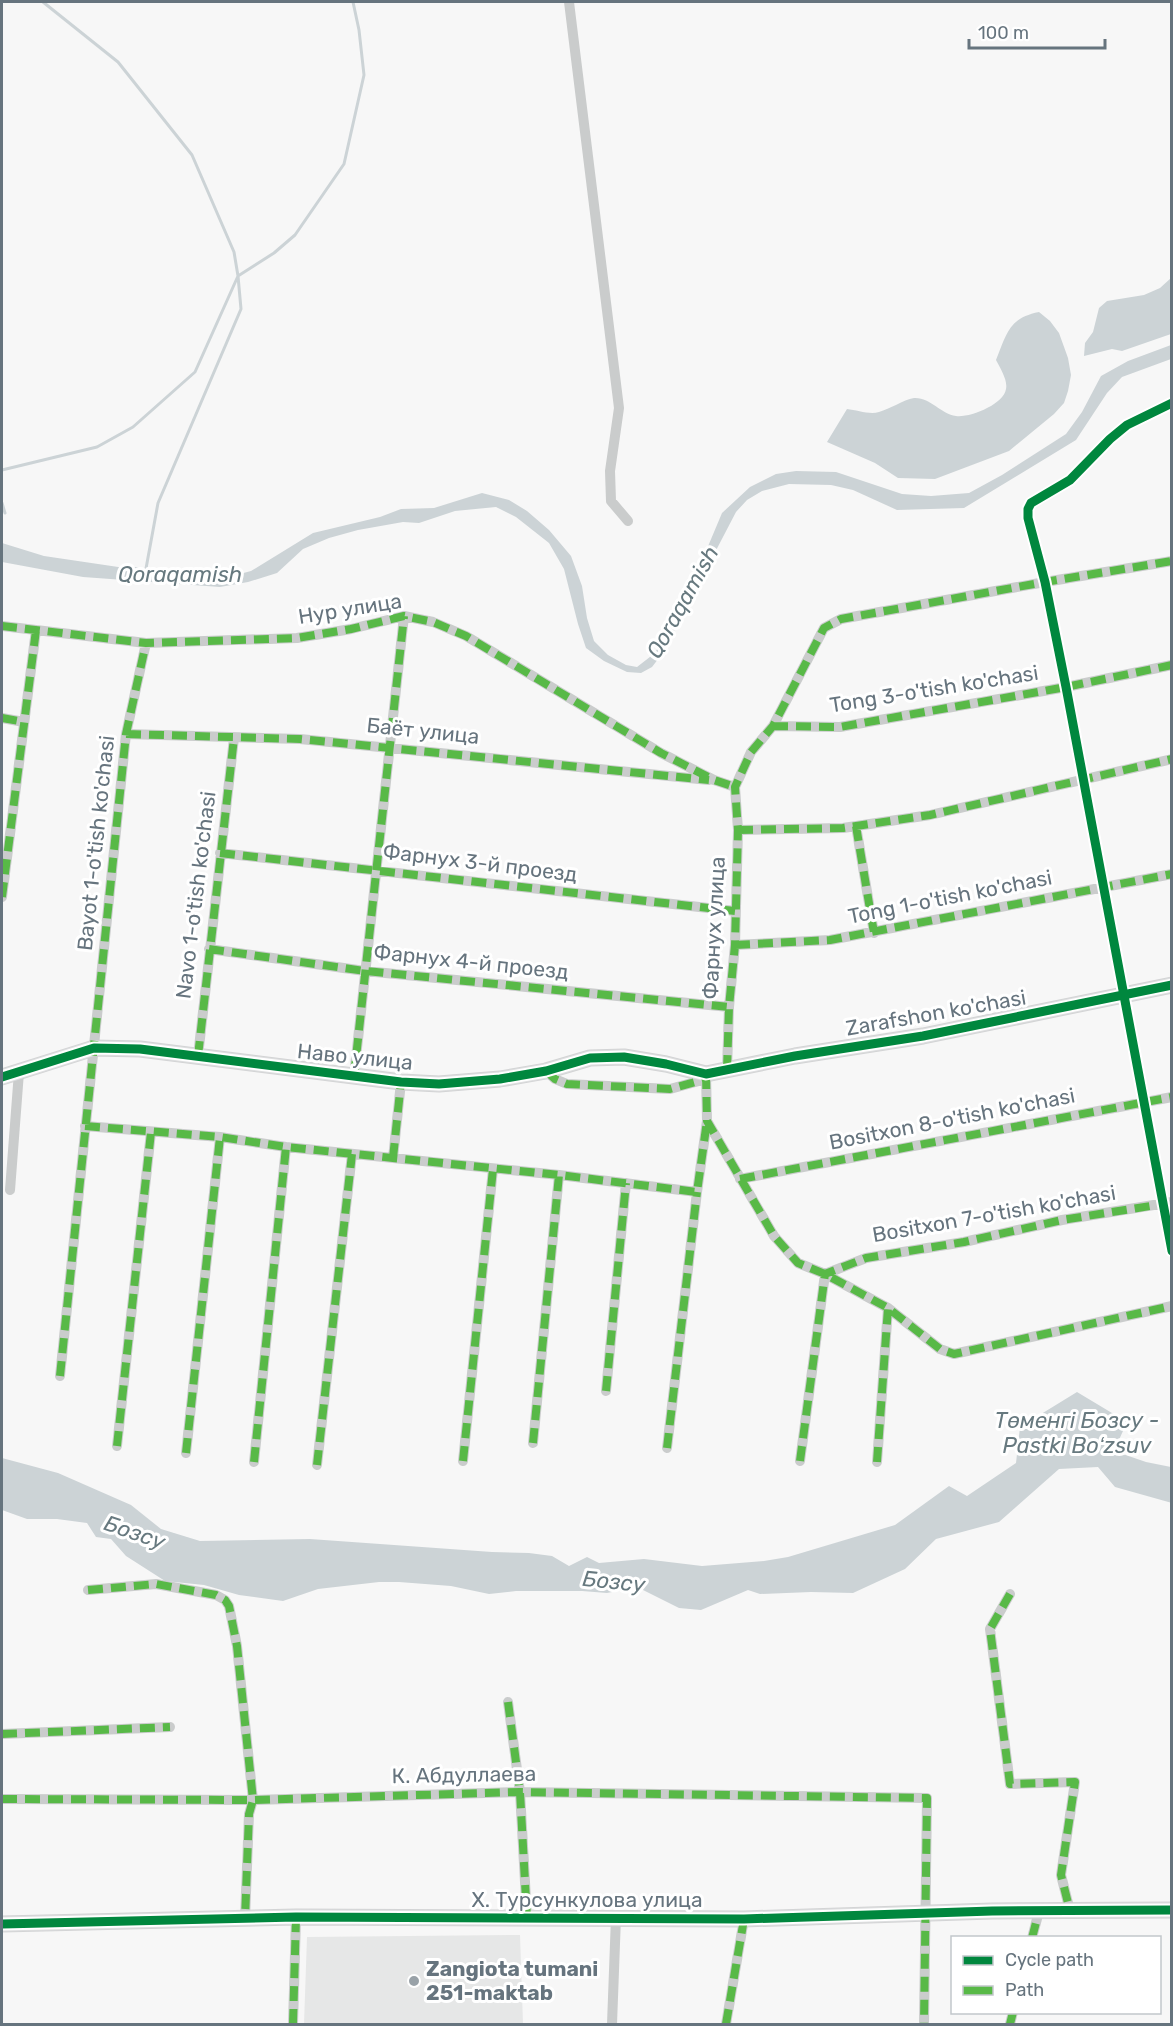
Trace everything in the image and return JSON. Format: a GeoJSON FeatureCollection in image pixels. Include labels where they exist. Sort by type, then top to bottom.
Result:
{"type":"FeatureCollection","features":[{"type":"Feature","properties":{"kind":"street"},"geometry":{"type":"LineString","coordinates":[[569,2],[619,408],[610,471],[611,501],[628,521]]}},
{"type":"Feature","properties":{"kind":"street"},"geometry":{"type":"LineString","coordinates":[[1172,403],[1127,425],[1070,480],[1031,503],[1028,510],[1066,687],[1143,1103],[1167,1203],[1172,1251]]}},
{"type":"Feature","properties":{"kind":"street"},"geometry":{"type":"LineString","coordinates":[[735,788],[751,752],[773,726],[824,628],[842,619],[1172,561]]}},
{"type":"Feature","properties":{"kind":"street"},"geometry":{"type":"LineString","coordinates":[[354,1076],[404,616]]}},
{"type":"Feature","properties":{"kind":"street","name":"Нур улица"},"geometry":{"type":"LineString","coordinates":[[2,626],[146,643],[297,638],[351,629],[404,616],[433,622],[466,636],[661,753],[735,788]]}},
{"type":"Feature","properties":{"kind":"street"},"geometry":{"type":"LineString","coordinates":[[2,897],[36,630]]}},
{"type":"Feature","properties":{"kind":"street","name":"Bayot 1-o'tish ko'chasi"},"geometry":{"type":"LineString","coordinates":[[60,1376],[126,735],[146,643]]}},
{"type":"Feature","properties":{"kind":"street","name":"Tong 3-o'tish ko'chasi"},"geometry":{"type":"LineString","coordinates":[[773,726],[840,727],[1066,687],[1172,665]]}},
{"type":"Feature","properties":{"kind":"street"},"geometry":{"type":"LineString","coordinates":[[2,718],[24,722]]}},
{"type":"Feature","properties":{"kind":"street","name":"Баёт улица"},"geometry":{"type":"LineString","coordinates":[[126,735],[300,739],[714,780]]}},
{"type":"Feature","properties":{"kind":"street","name":"Navo 1-o'tish ko'chasi"},"geometry":{"type":"LineString","coordinates":[[198,1056],[234,738]]}},
{"type":"Feature","properties":{"kind":"street"},"geometry":{"type":"LineString","coordinates":[[738,830],[843,828],[930,815],[1172,759]]}},
{"type":"Feature","properties":{"kind":"street","name":"Фарнух улица"},"geometry":{"type":"LineString","coordinates":[[727,1070],[729,1007],[735,945],[738,830],[735,788]]}},
{"type":"Feature","properties":{"kind":"street"},"geometry":{"type":"LineString","coordinates":[[856,826],[874,933]]}},
{"type":"Feature","properties":{"kind":"street","name":"Фарнух 3-й проезд"},"geometry":{"type":"LineString","coordinates":[[220,853],[735,911]]}},
{"type":"Feature","properties":{"kind":"street","name":"Tong 1-o'tish ko'chasi"},"geometry":{"type":"LineString","coordinates":[[735,945],[830,940],[874,933],[1172,874]]}},
{"type":"Feature","properties":{"kind":"street","name":"Фарнух 4-й проезд"},"geometry":{"type":"LineString","coordinates":[[209,949],[365,970],[729,1007]]}},
{"type":"Feature","properties":{"kind":"street","name":"Zarafshon ko'chasi"},"geometry":{"type":"LineString","coordinates":[[706,1076],[795,1056],[923,1036],[1172,985]]}},
{"type":"Feature","properties":{"kind":"street","name":"Наво улица"},"geometry":{"type":"LineString","coordinates":[[2,1077],[94,1048],[140,1049],[401,1082],[439,1084],[500,1079],[546,1071],[590,1058],[624,1057],[666,1064],[706,1076]]}},
{"type":"Feature","properties":{"kind":"street"},"geometry":{"type":"LineString","coordinates":[[546,1071],[561,1081],[579,1084],[670,1089],[706,1076],[707,1121],[667,1448]]}},
{"type":"Feature","properties":{"kind":"street"},"geometry":{"type":"LineString","coordinates":[[10,1190],[19,1072]]}},
{"type":"Feature","properties":{"kind":"street"},"geometry":{"type":"LineString","coordinates":[[393,1158],[401,1082]]}},
{"type":"Feature","properties":{"kind":"street","name":"Bositxon 8-o'tish ko'chasi"},"geometry":{"type":"LineString","coordinates":[[740,1179],[1172,1097]]}},
{"type":"Feature","properties":{"kind":"street"},"geometry":{"type":"LineString","coordinates":[[707,1121],[774,1236],[798,1263],[825,1274],[888,1308],[940,1349],[954,1354],[1172,1306]]}},
{"type":"Feature","properties":{"kind":"street"},"geometry":{"type":"LineString","coordinates":[[85,1126],[220,1137],[286,1147],[559,1175],[697,1192]]}},
{"type":"Feature","properties":{"kind":"street"},"geometry":{"type":"LineString","coordinates":[[117,1446],[151,1132]]}},
{"type":"Feature","properties":{"kind":"street"},"geometry":{"type":"LineString","coordinates":[[186,1453],[220,1137]]}},
{"type":"Feature","properties":{"kind":"street"},"geometry":{"type":"LineString","coordinates":[[254,1461],[286,1147]]}},
{"type":"Feature","properties":{"kind":"street"},"geometry":{"type":"LineString","coordinates":[[317,1465],[351,1154]]}},
{"type":"Feature","properties":{"kind":"street"},"geometry":{"type":"LineString","coordinates":[[463,1461],[493,1169]]}},
{"type":"Feature","properties":{"kind":"street"},"geometry":{"type":"LineString","coordinates":[[533,1443],[559,1175]]}},
{"type":"Feature","properties":{"kind":"street"},"geometry":{"type":"LineString","coordinates":[[606,1391],[626,1183]]}},
{"type":"Feature","properties":{"kind":"street","name":"Bositxon 7-o'tish ko'chasi"},"geometry":{"type":"LineString","coordinates":[[825,1274],[866,1258],[964,1242],[1062,1220],[1167,1203]]}},
{"type":"Feature","properties":{"kind":"street"},"geometry":{"type":"LineString","coordinates":[[800,1461],[825,1274]]}},
{"type":"Feature","properties":{"kind":"street"},"geometry":{"type":"LineString","coordinates":[[877,1462],[888,1308]]}},
{"type":"Feature","properties":{"kind":"street"},"geometry":{"type":"LineString","coordinates":[[88,1590],[156,1584],[216,1595],[225,1600],[229,1606],[237,1646],[253,1800],[249,1814],[245,1919]]}},
{"type":"Feature","properties":{"kind":"street"},"geometry":{"type":"LineString","coordinates":[[1010,1594],[990,1629],[1010,1784],[1075,1782],[1061,1875],[1070,1911]]}},
{"type":"Feature","properties":{"kind":"street"},"geometry":{"type":"LineString","coordinates":[[508,1702],[520,1792],[527,1918]]}},
{"type":"Feature","properties":{"kind":"street"},"geometry":{"type":"LineString","coordinates":[[2,1734],[170,1727]]}},
{"type":"Feature","properties":{"kind":"street","name":"К. Абдуллаева"},"geometry":{"type":"LineString","coordinates":[[2,1799],[253,1800],[520,1792],[927,1798],[927,1912]]}},
{"type":"Feature","properties":{"kind":"street","name":"Х. Турсункулова улица"},"geometry":{"type":"LineString","coordinates":[[2,1924],[296,1917],[744,1919],[927,1912],[1172,1910]]}},
{"type":"Feature","properties":{"kind":"street"},"geometry":{"type":"LineString","coordinates":[[1033,1936],[1039,1911]]}},
{"type":"Feature","properties":{"kind":"street"},"geometry":{"type":"LineString","coordinates":[[924,2025],[927,1912]]}},
{"type":"Feature","properties":{"kind":"street"},"geometry":{"type":"LineString","coordinates":[[293,2025],[296,1917]]}},
{"type":"Feature","properties":{"kind":"street"},"geometry":{"type":"LineString","coordinates":[[612,2025],[616,1917]]}},
{"type":"Feature","properties":{"kind":"street"},"geometry":{"type":"LineString","coordinates":[[726,2025],[744,1919]]}},
{"type":"Feature","properties":{"kind":"shaded area","name":"Zangiota tumani 251-maktab"},"geometry":{"type":"Polygon","coordinates":[[[520,1935],[523,2024],[304,2024],[307,1937],[520,1935]]]}},
{"type":"Feature","properties":{"kind":"water"},"geometry":{"type":"Polygon","coordinates":[[[1171,278],[1171,334],[1122,351],[1112,349],[1084,356],[1085,343],[1093,332],[1099,308],[1107,301],[1144,295],[1160,288],[1171,278]]]}},
{"type":"Feature","properties":{"kind":"water"},"geometry":{"type":"Polygon","coordinates":[[[1039,312],[1059,333],[1071,375],[1068,391],[1064,403],[1054,414],[1009,451],[935,479],[898,478],[875,463],[827,442],[847,409],[875,413],[914,398],[920,398],[951,415],[962,416],[993,405],[1004,395],[1006,389],[1005,378],[996,360],[1010,328],[1021,318],[1039,312]]]}},
{"type":"Feature","properties":{"kind":"water","name":"Qoraqamish"},"geometry":{"type":"Polygon","coordinates":[[[1171,345],[1171,359],[1122,377],[1107,393],[1076,440],[964,508],[897,510],[853,490],[831,485],[789,484],[762,491],[747,500],[736,512],[662,654],[652,667],[641,673],[627,672],[604,661],[586,648],[564,569],[549,543],[516,517],[496,507],[455,511],[419,523],[403,522],[329,538],[303,549],[277,573],[248,582],[220,587],[83,577],[2,562],[2,543],[44,556],[125,568],[137,567],[157,574],[236,575],[251,571],[313,533],[380,517],[401,509],[434,508],[482,493],[509,500],[527,511],[549,530],[571,556],[582,586],[587,618],[594,641],[608,655],[626,665],[637,667],[655,653],[661,642],[664,628],[673,616],[681,596],[701,563],[722,513],[750,487],[776,474],[796,471],[836,472],[902,494],[931,496],[969,493],[1066,434],[1082,412],[1101,376],[1128,361],[1171,345]]]}},
{"type":"Feature","properties":{"kind":"water","name":"Төменгі Бозсу - Pastki Boʻzsuv"},"geometry":{"type":"Polygon","coordinates":[[[1077,1392],[1127,1422],[1114,1451],[1146,1462],[1171,1467],[1172,1503],[1115,1487],[1098,1467],[1059,1469],[999,1522],[936,1539],[905,1569],[853,1593],[760,1594],[748,1590],[701,1610],[679,1608],[637,1587],[607,1593],[516,1591],[489,1594],[451,1586],[379,1582],[318,1589],[283,1601],[239,1595],[204,1585],[165,1581],[126,1556],[111,1539],[96,1537],[87,1523],[57,1519],[27,1519],[2,1510],[2,1458],[58,1473],[131,1505],[161,1529],[200,1541],[310,1539],[529,1553],[552,1556],[569,1566],[587,1557],[599,1563],[644,1559],[702,1566],[764,1561],[788,1557],[895,1525],[949,1486],[967,1496],[1016,1463],[1020,1427],[1077,1392]]]}},
{"type":"Feature","properties":{"kind":"waterway","name":"Qoraqamish"},"geometry":{"type":"LineString","coordinates":[[43,2],[118,62],[192,155],[234,252],[241,309],[158,503],[145,574]]}},
{"type":"Feature","properties":{"kind":"waterway"},"geometry":{"type":"LineString","coordinates":[[2,470],[97,447],[133,427],[195,372],[238,276],[274,253],[295,235],[344,164],[364,75],[353,2]]}},
{"type":"Feature","properties":{"kind":"waterway"},"geometry":{"type":"LineString","coordinates":[[2,503],[5,513]]}},
{"type":"Feature","properties":{"kind":"marked path"},"geometry":{"type":"LineString","coordinates":[[727,1070],[729,1007],[735,945],[738,830],[735,787],[751,752],[773,726],[824,628],[841,619],[1172,561]]}},
{"type":"Feature","properties":{"kind":"marked path"},"geometry":{"type":"LineString","coordinates":[[2,626],[146,643],[297,638],[351,629],[404,616],[433,622],[466,636],[661,753],[714,780],[735,787]]}},
{"type":"Feature","properties":{"kind":"marked path"},"geometry":{"type":"LineString","coordinates":[[354,1076],[404,616]]}},
{"type":"Feature","properties":{"kind":"marked path"},"geometry":{"type":"LineString","coordinates":[[2,897],[36,630]]}},
{"type":"Feature","properties":{"kind":"marked path"},"geometry":{"type":"LineString","coordinates":[[60,1376],[126,734],[146,643]]}},
{"type":"Feature","properties":{"kind":"marked path"},"geometry":{"type":"LineString","coordinates":[[773,726],[840,727],[1066,687],[1172,665]]}},
{"type":"Feature","properties":{"kind":"marked path"},"geometry":{"type":"LineString","coordinates":[[2,718],[24,722]]}},
{"type":"Feature","properties":{"kind":"marked path"},"geometry":{"type":"LineString","coordinates":[[126,734],[300,739],[709,780]]}},
{"type":"Feature","properties":{"kind":"marked path"},"geometry":{"type":"LineString","coordinates":[[198,1056],[234,738]]}},
{"type":"Feature","properties":{"kind":"marked path"},"geometry":{"type":"LineString","coordinates":[[738,830],[843,828],[930,815],[1172,759]]}},
{"type":"Feature","properties":{"kind":"marked path"},"geometry":{"type":"LineString","coordinates":[[856,826],[874,933]]}},
{"type":"Feature","properties":{"kind":"marked path"},"geometry":{"type":"LineString","coordinates":[[220,853],[735,911]]}},
{"type":"Feature","properties":{"kind":"marked path"},"geometry":{"type":"LineString","coordinates":[[735,945],[830,940],[1172,874]]}},
{"type":"Feature","properties":{"kind":"marked path"},"geometry":{"type":"LineString","coordinates":[[209,949],[365,971],[729,1007]]}},
{"type":"Feature","properties":{"kind":"marked path"},"geometry":{"type":"LineString","coordinates":[[546,1071],[555,1079],[567,1084],[670,1089],[706,1079]]}},
{"type":"Feature","properties":{"kind":"marked path"},"geometry":{"type":"LineString","coordinates":[[706,1074],[707,1121],[774,1236],[798,1263],[825,1274],[888,1308],[940,1349],[954,1354],[1172,1306]]}},
{"type":"Feature","properties":{"kind":"marked path"},"geometry":{"type":"LineString","coordinates":[[393,1158],[401,1082]]}},
{"type":"Feature","properties":{"kind":"marked path"},"geometry":{"type":"LineString","coordinates":[[740,1179],[1172,1097]]}},
{"type":"Feature","properties":{"kind":"marked path"},"geometry":{"type":"LineString","coordinates":[[85,1126],[220,1137],[286,1147],[559,1175],[697,1192],[707,1121]]}},
{"type":"Feature","properties":{"kind":"marked path"},"geometry":{"type":"LineString","coordinates":[[117,1446],[151,1132]]}},
{"type":"Feature","properties":{"kind":"marked path"},"geometry":{"type":"LineString","coordinates":[[186,1453],[220,1137]]}},
{"type":"Feature","properties":{"kind":"marked path"},"geometry":{"type":"LineString","coordinates":[[254,1462],[286,1147]]}},
{"type":"Feature","properties":{"kind":"marked path"},"geometry":{"type":"LineString","coordinates":[[317,1465],[352,1154]]}},
{"type":"Feature","properties":{"kind":"marked path"},"geometry":{"type":"LineString","coordinates":[[463,1461],[493,1169]]}},
{"type":"Feature","properties":{"kind":"marked path"},"geometry":{"type":"LineString","coordinates":[[533,1443],[559,1175]]}},
{"type":"Feature","properties":{"kind":"marked path"},"geometry":{"type":"LineString","coordinates":[[606,1391],[626,1183]]}},
{"type":"Feature","properties":{"kind":"marked path"},"geometry":{"type":"LineString","coordinates":[[667,1448],[697,1192]]}},
{"type":"Feature","properties":{"kind":"marked path"},"geometry":{"type":"LineString","coordinates":[[800,1461],[825,1274],[866,1258],[964,1242],[1062,1220],[1169,1203]]}},
{"type":"Feature","properties":{"kind":"marked path"},"geometry":{"type":"LineString","coordinates":[[877,1462],[888,1308]]}},
{"type":"Feature","properties":{"kind":"marked path"},"geometry":{"type":"LineString","coordinates":[[88,1590],[156,1584],[216,1595],[225,1600],[229,1606],[237,1646],[253,1800],[249,1814],[245,1919]]}},
{"type":"Feature","properties":{"kind":"marked path"},"geometry":{"type":"LineString","coordinates":[[1010,1594],[990,1629],[1010,1784],[1075,1782],[1061,1875],[1070,1911]]}},
{"type":"Feature","properties":{"kind":"marked path"},"geometry":{"type":"LineString","coordinates":[[508,1702],[520,1792],[527,1918]]}},
{"type":"Feature","properties":{"kind":"marked path"},"geometry":{"type":"LineString","coordinates":[[2,1734],[170,1727]]}},
{"type":"Feature","properties":{"kind":"marked path"},"geometry":{"type":"LineString","coordinates":[[2,1799],[253,1800],[520,1792],[927,1798],[924,2024]]}},
{"type":"Feature","properties":{"kind":"marked path"},"geometry":{"type":"LineString","coordinates":[[1033,1936],[1039,1911]]}},
{"type":"Feature","properties":{"kind":"marked path"},"geometry":{"type":"LineString","coordinates":[[293,2024],[296,1917]]}},
{"type":"Feature","properties":{"kind":"marked path"},"geometry":{"type":"LineString","coordinates":[[726,2024],[744,1919]]}},
{"type":"Feature","properties":{"kind":"marked path"},"geometry":{"type":"LineString","coordinates":[[1010,2024],[1012,2014]]}},
{"type":"Feature","properties":{"kind":"cycle path"},"geometry":{"type":"LineString","coordinates":[[1172,403],[1127,425],[1070,480],[1031,503],[1028,509],[1028,518],[1045,582],[1066,687],[1172,1251]]}},
{"type":"Feature","properties":{"kind":"cycle path"},"geometry":{"type":"LineString","coordinates":[[2,1077],[94,1048],[140,1049],[401,1082],[439,1084],[500,1079],[546,1071],[590,1058],[624,1057],[706,1074],[795,1056],[923,1036],[1172,985]]}},
{"type":"Feature","properties":{"kind":"cycle path"},"geometry":{"type":"LineString","coordinates":[[2,1924],[296,1917],[744,1919],[992,1911],[1172,1910]]}},
{"type":"Feature","properties":{"kind":"place","name":"Zangiota tumani 251-maktab"},"geometry":{"type":"Point","coordinates":[414,1981]}},
{"type":"Feature","properties":{"kind":"water label","name":"Бозсу"},"geometry":{"type":"Point","coordinates":[135,1532]}},
{"type":"Feature","properties":{"kind":"water label","name":"Бозсу"},"geometry":{"type":"Point","coordinates":[614,1581]}}]}
